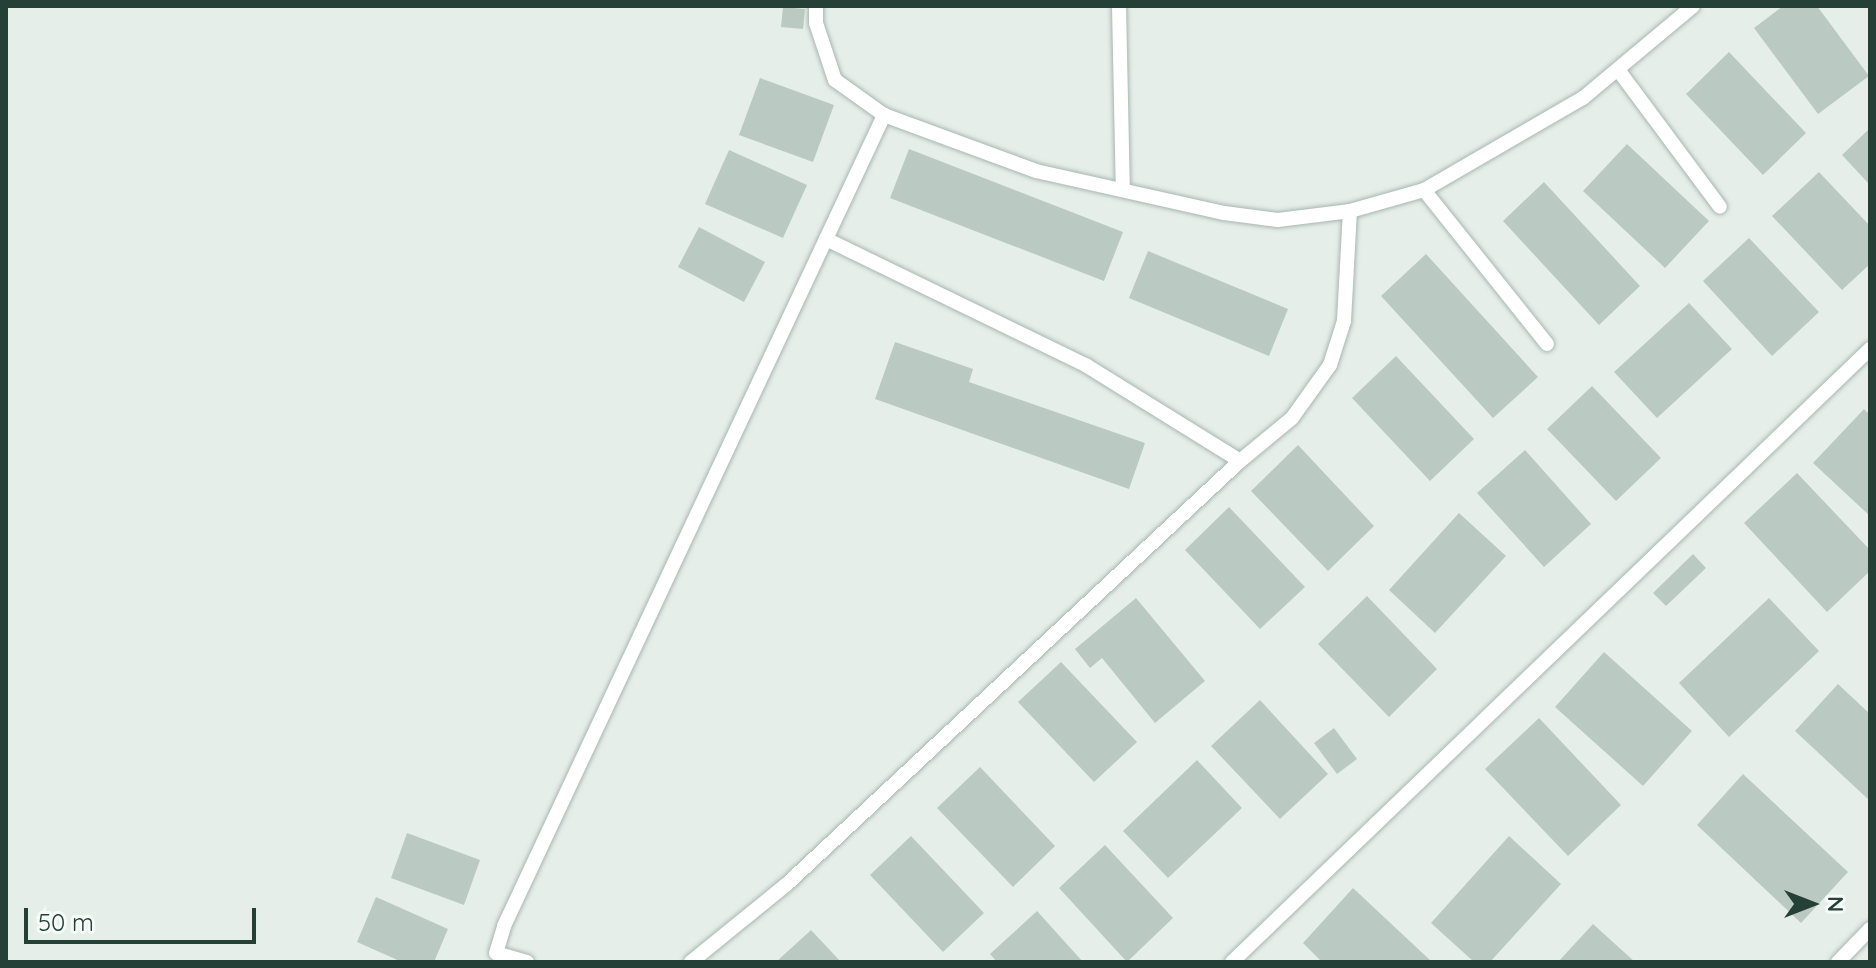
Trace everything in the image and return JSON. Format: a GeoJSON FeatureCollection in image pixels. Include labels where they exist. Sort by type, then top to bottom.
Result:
{"type":"FeatureCollection","features":[{"type":"Feature","properties":{"kind":"lane"},"geometry":{"type":"LineString","coordinates":[[816,6],[816,23],[835,80],[884,115],[1036,171],[1278,220],[1350,211],[1424,190],[1570,106],[1619,71],[1693,6]]}},
{"type":"Feature","properties":{"kind":"lane"},"geometry":{"type":"LineString","coordinates":[[1119,6],[1123,190]]}},
{"type":"Feature","properties":{"kind":"lane"},"geometry":{"type":"LineString","coordinates":[[1619,71],[1720,207]]}},
{"type":"Feature","properties":{"kind":"lane"},"geometry":{"type":"LineString","coordinates":[[527,962],[493,957],[884,115]]}},
{"type":"Feature","properties":{"kind":"lane"},"geometry":{"type":"LineString","coordinates":[[1424,190],[1547,344]]}},
{"type":"Feature","properties":{"kind":"lane"},"geometry":{"type":"LineString","coordinates":[[691,962],[787,884],[1240,461],[1292,418],[1330,365],[1344,321],[1350,211]]}},
{"type":"Feature","properties":{"kind":"lane"},"geometry":{"type":"LineString","coordinates":[[826,239],[1087,366],[1240,461]]}},
{"type":"Feature","properties":{"kind":"lane"},"geometry":{"type":"LineString","coordinates":[[1232,962],[1870,349]]}},
{"type":"Feature","properties":{"kind":"lane"},"geometry":{"type":"LineString","coordinates":[[1838,962],[1870,929]]}},
{"type":"Feature","properties":{"kind":"building"},"geometry":{"type":"Polygon","coordinates":[[[1783,6],[1817,6],[1869,76],[1818,114],[1754,28],[1783,6]]]}},
{"type":"Feature","properties":{"kind":"building"},"geometry":{"type":"Polygon","coordinates":[[[783,7],[805,9],[803,29],[781,27],[783,7]]]}},
{"type":"Feature","properties":{"kind":"building"},"geometry":{"type":"Polygon","coordinates":[[[1729,52],[1806,133],[1763,175],[1686,94],[1729,52]]]}},
{"type":"Feature","properties":{"kind":"building"},"geometry":{"type":"Polygon","coordinates":[[[760,78],[834,105],[813,162],[739,135],[760,78]]]}},
{"type":"Feature","properties":{"kind":"building"},"geometry":{"type":"Polygon","coordinates":[[[1870,128],[1870,185],[1842,155],[1870,128]]]}},
{"type":"Feature","properties":{"kind":"building"},"geometry":{"type":"Polygon","coordinates":[[[1627,144],[1709,221],[1665,268],[1583,191],[1627,144]]]}},
{"type":"Feature","properties":{"kind":"building"},"geometry":{"type":"Polygon","coordinates":[[[909,149],[1123,232],[1104,281],[890,198],[909,149]]]}},
{"type":"Feature","properties":{"kind":"building"},"geometry":{"type":"Polygon","coordinates":[[[729,150],[807,185],[783,238],[705,204],[729,150]]]}},
{"type":"Feature","properties":{"kind":"building"},"geometry":{"type":"Polygon","coordinates":[[[1819,172],[1870,226],[1870,264],[1842,290],[1772,216],[1819,172]]]}},
{"type":"Feature","properties":{"kind":"building"},"geometry":{"type":"Polygon","coordinates":[[[1544,182],[1640,286],[1599,325],[1503,221],[1544,182]]]}},
{"type":"Feature","properties":{"kind":"building"},"geometry":{"type":"Polygon","coordinates":[[[699,227],[765,262],[744,302],[678,267],[699,227]]]}},
{"type":"Feature","properties":{"kind":"building"},"geometry":{"type":"Polygon","coordinates":[[[1749,238],[1819,312],[1772,356],[1703,281],[1749,238]]]}},
{"type":"Feature","properties":{"kind":"building"},"geometry":{"type":"Polygon","coordinates":[[[1148,251],[1288,309],[1269,356],[1129,298],[1148,251]]]}},
{"type":"Feature","properties":{"kind":"building"},"geometry":{"type":"Polygon","coordinates":[[[1426,254],[1538,377],[1493,418],[1381,296],[1426,254]]]}},
{"type":"Feature","properties":{"kind":"building"},"geometry":{"type":"Polygon","coordinates":[[[1689,303],[1732,349],[1657,418],[1614,372],[1689,303]]]}},
{"type":"Feature","properties":{"kind":"building"},"geometry":{"type":"Polygon","coordinates":[[[895,342],[973,369],[969,382],[1145,443],[1129,489],[875,399],[895,342]]]}},
{"type":"Feature","properties":{"kind":"building"},"geometry":{"type":"Polygon","coordinates":[[[1396,356],[1474,439],[1430,481],[1352,398],[1396,356]]]}},
{"type":"Feature","properties":{"kind":"building"},"geometry":{"type":"Polygon","coordinates":[[[1592,386],[1661,458],[1616,501],[1547,429],[1592,386]]]}},
{"type":"Feature","properties":{"kind":"building"},"geometry":{"type":"Polygon","coordinates":[[[1864,409],[1870,415],[1870,516],[1813,463],[1864,409]]]}},
{"type":"Feature","properties":{"kind":"building"},"geometry":{"type":"Polygon","coordinates":[[[1298,445],[1374,526],[1328,571],[1251,491],[1298,445]]]}},
{"type":"Feature","properties":{"kind":"building"},"geometry":{"type":"Polygon","coordinates":[[[1525,450],[1591,524],[1544,567],[1477,493],[1525,450]]]}},
{"type":"Feature","properties":{"kind":"building"},"geometry":{"type":"Polygon","coordinates":[[[1797,473],[1870,550],[1870,571],[1827,612],[1744,523],[1797,473]]]}},
{"type":"Feature","properties":{"kind":"building"},"geometry":{"type":"Polygon","coordinates":[[[1229,507],[1305,587],[1260,629],[1185,550],[1229,507]]]}},
{"type":"Feature","properties":{"kind":"building"},"geometry":{"type":"Polygon","coordinates":[[[1459,513],[1506,556],[1435,633],[1389,590],[1459,513]]]}},
{"type":"Feature","properties":{"kind":"building"},"geometry":{"type":"Polygon","coordinates":[[[1693,554],[1706,568],[1666,606],[1653,593],[1693,554]]]}},
{"type":"Feature","properties":{"kind":"building"},"geometry":{"type":"Polygon","coordinates":[[[1367,596],[1437,669],[1389,717],[1318,644],[1367,596]]]}},
{"type":"Feature","properties":{"kind":"building"},"geometry":{"type":"Polygon","coordinates":[[[1136,598],[1205,681],[1155,723],[1102,658],[1090,668],[1075,649],[1136,598]]]}},
{"type":"Feature","properties":{"kind":"building"},"geometry":{"type":"Polygon","coordinates":[[[1769,598],[1819,651],[1729,737],[1679,683],[1769,598]]]}},
{"type":"Feature","properties":{"kind":"building"},"geometry":{"type":"Polygon","coordinates":[[[1604,652],[1692,731],[1643,786],[1555,707],[1604,652]]]}},
{"type":"Feature","properties":{"kind":"building"},"geometry":{"type":"Polygon","coordinates":[[[1061,662],[1137,742],[1094,782],[1018,702],[1061,662]]]}},
{"type":"Feature","properties":{"kind":"building"},"geometry":{"type":"Polygon","coordinates":[[[1838,684],[1870,714],[1870,801],[1795,731],[1838,684]]]}},
{"type":"Feature","properties":{"kind":"building"},"geometry":{"type":"Polygon","coordinates":[[[1260,700],[1328,774],[1280,819],[1211,746],[1260,700]]]}},
{"type":"Feature","properties":{"kind":"building"},"geometry":{"type":"Polygon","coordinates":[[[1539,718],[1621,805],[1568,856],[1485,769],[1539,718]]]}},
{"type":"Feature","properties":{"kind":"building"},"geometry":{"type":"Polygon","coordinates":[[[1334,728],[1357,759],[1337,774],[1314,743],[1334,728]]]}},
{"type":"Feature","properties":{"kind":"building"},"geometry":{"type":"Polygon","coordinates":[[[1197,760],[1242,808],[1168,878],[1123,831],[1197,760]]]}},
{"type":"Feature","properties":{"kind":"building"},"geometry":{"type":"Polygon","coordinates":[[[980,767],[1055,846],[1013,887],[937,808],[980,767]]]}},
{"type":"Feature","properties":{"kind":"building"},"geometry":{"type":"Polygon","coordinates":[[[1743,774],[1848,872],[1801,923],[1697,825],[1743,774]]]}},
{"type":"Feature","properties":{"kind":"building"},"geometry":{"type":"Polygon","coordinates":[[[407,833],[480,860],[464,905],[391,878],[407,833]]]}},
{"type":"Feature","properties":{"kind":"building"},"geometry":{"type":"Polygon","coordinates":[[[911,836],[984,913],[943,952],[870,875],[911,836]]]}},
{"type":"Feature","properties":{"kind":"building"},"geometry":{"type":"Polygon","coordinates":[[[1509,836],[1561,884],[1490,962],[1474,962],[1431,923],[1509,836]]]}},
{"type":"Feature","properties":{"kind":"building"},"geometry":{"type":"Polygon","coordinates":[[[1105,845],[1173,918],[1127,962],[1059,888],[1105,845]]]}},
{"type":"Feature","properties":{"kind":"building"},"geometry":{"type":"Polygon","coordinates":[[[1353,888],[1432,962],[1322,962],[1303,943],[1353,888]]]}},
{"type":"Feature","properties":{"kind":"building"},"geometry":{"type":"Polygon","coordinates":[[[376,897],[448,929],[434,962],[402,962],[357,942],[376,897]]]}},
{"type":"Feature","properties":{"kind":"building"},"geometry":{"type":"Polygon","coordinates":[[[1037,911],[1083,962],[997,962],[990,954],[1037,911]]]}},
{"type":"Feature","properties":{"kind":"building"},"geometry":{"type":"Polygon","coordinates":[[[1593,924],[1635,962],[1558,962],[1593,924]]]}},
{"type":"Feature","properties":{"kind":"building"},"geometry":{"type":"Polygon","coordinates":[[[811,930],[841,962],[776,962],[811,930]]]}}]}
